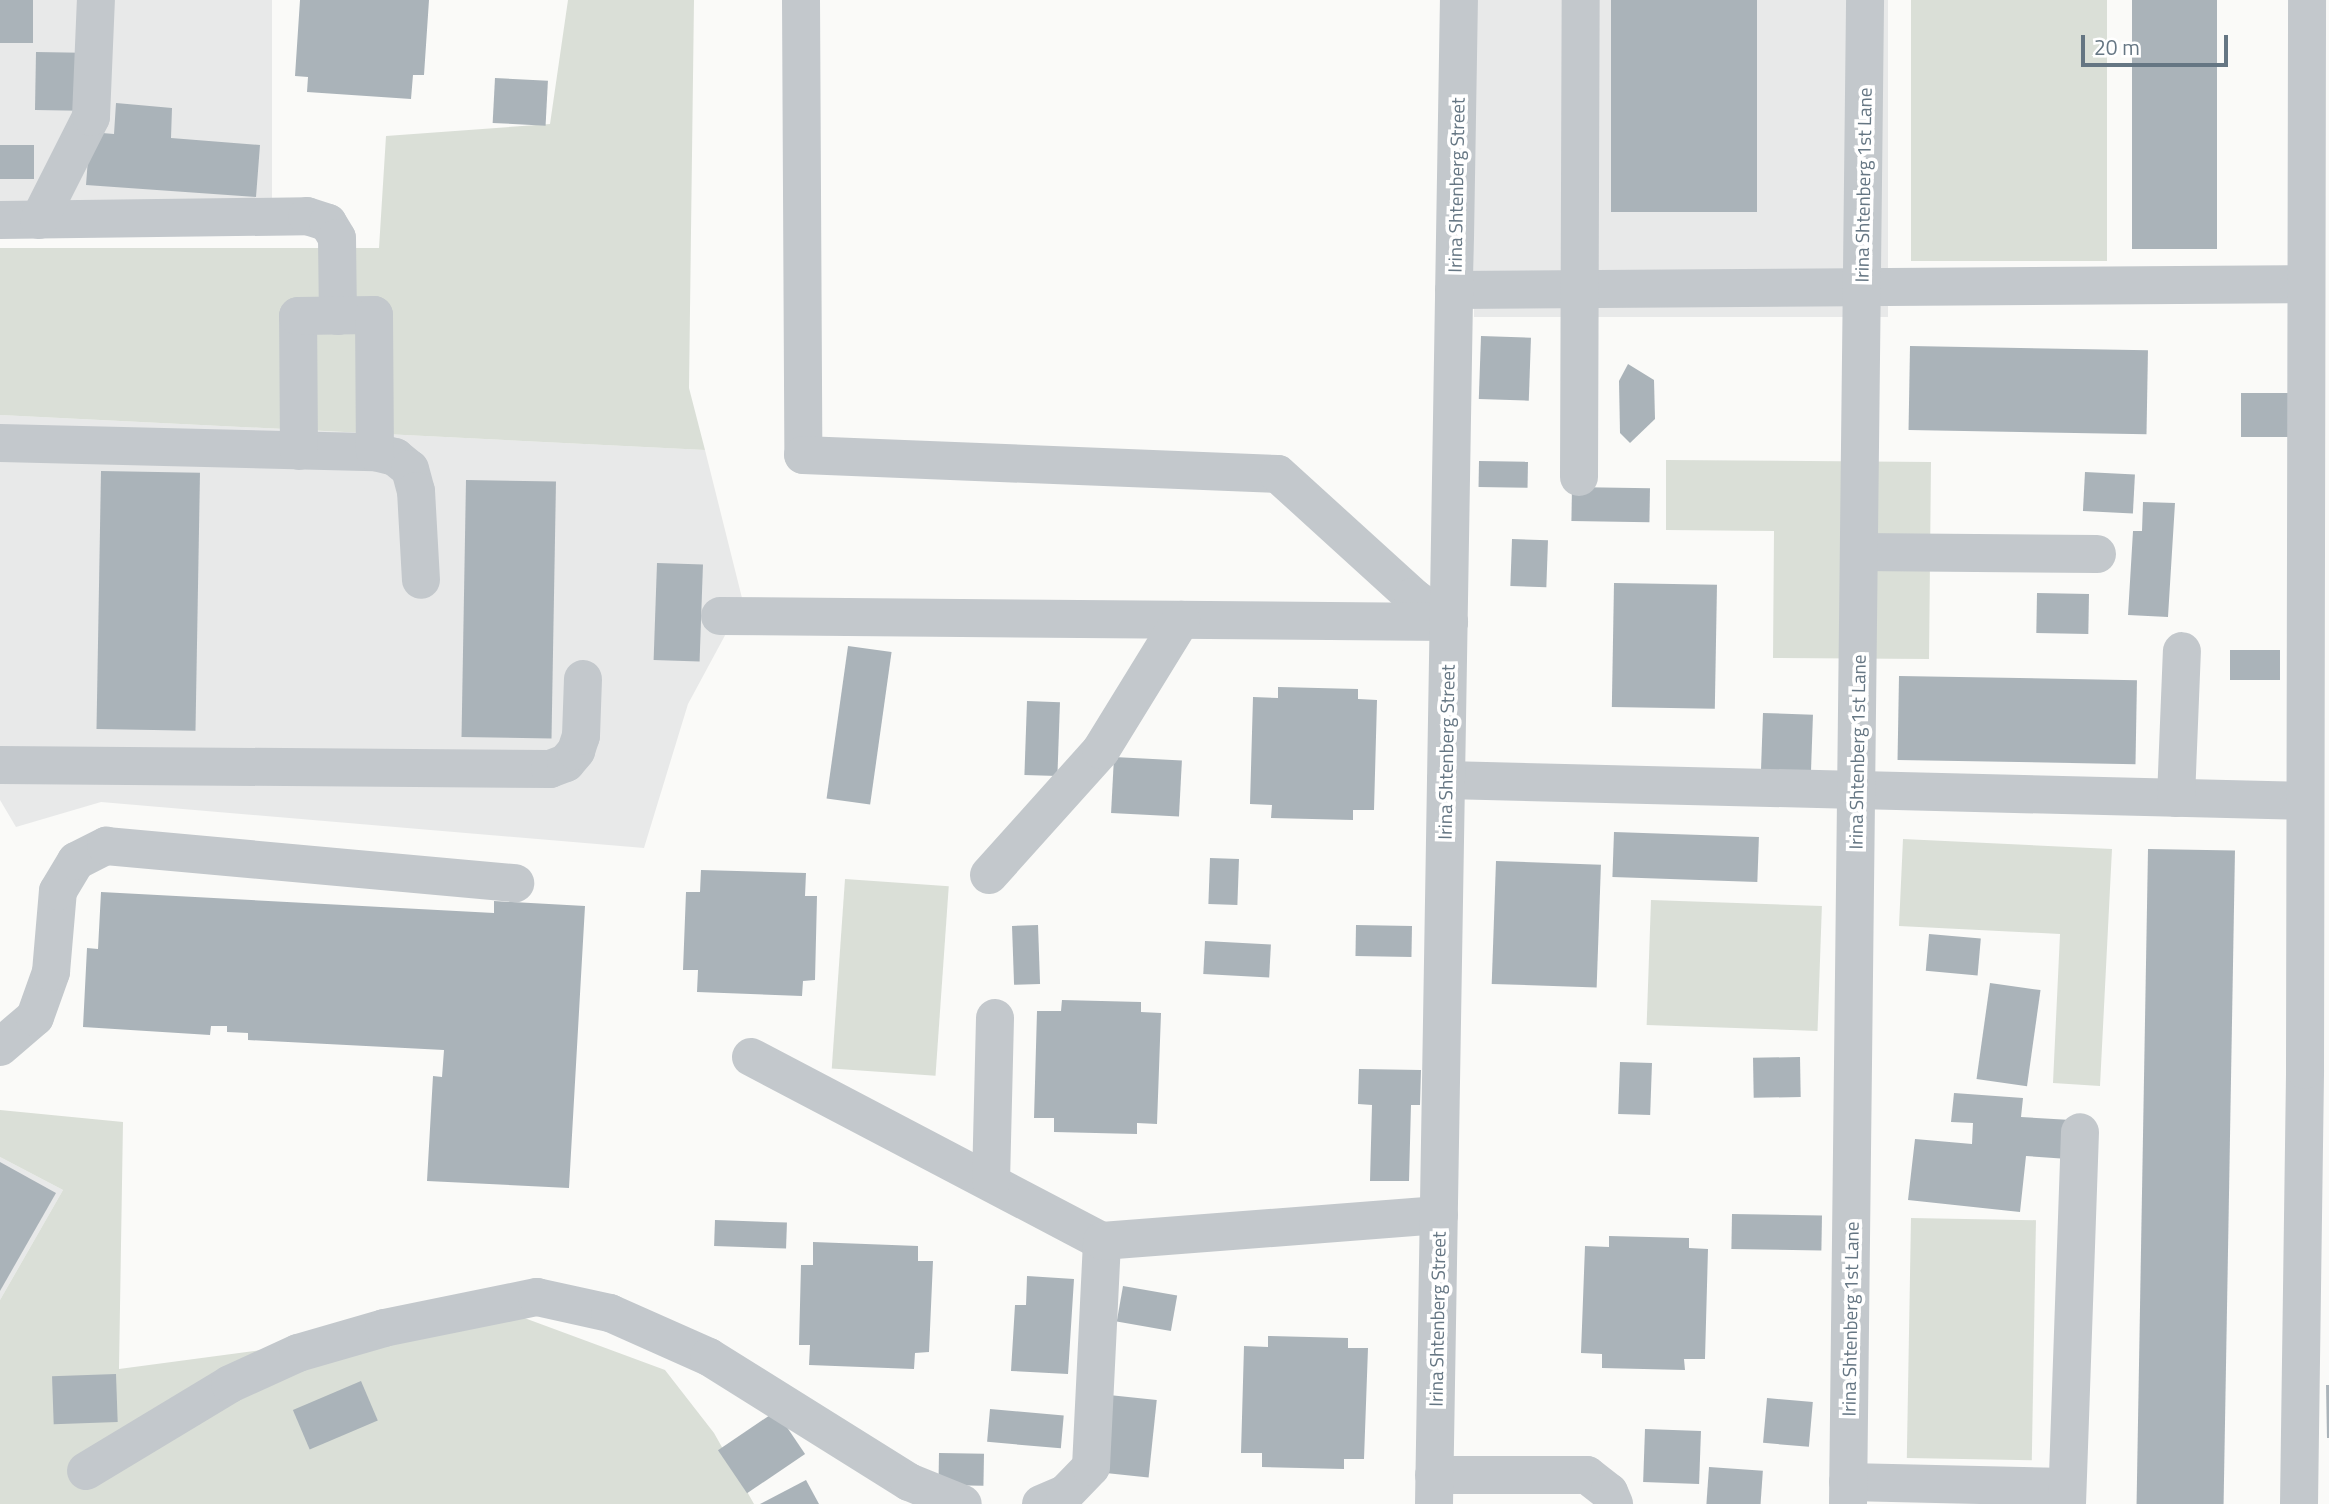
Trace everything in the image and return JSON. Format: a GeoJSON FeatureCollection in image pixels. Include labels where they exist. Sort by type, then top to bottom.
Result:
{"type":"FeatureCollection","features":[{"type":"Feature","properties":{"kind":"lane"},"geometry":{"type":"LineString","coordinates":[[39,220],[91,117],[96,0]]}},
{"type":"Feature","properties":{"kind":"lane"},"geometry":{"type":"LineString","coordinates":[[801,0],[803,455],[1278,474],[1413,597],[1449,622]]}},
{"type":"Feature","properties":{"kind":"lane","name":"Irina Shtenberg Street"},"geometry":{"type":"LineString","coordinates":[[1434,1489],[1459,0]]}},
{"type":"Feature","properties":{"kind":"lane"},"geometry":{"type":"LineString","coordinates":[[1579,477],[1581,0]]}},
{"type":"Feature","properties":{"kind":"lane","name":"Irina Shtenberg 1st Lane"},"geometry":{"type":"LineString","coordinates":[[1848,1493],[1866,0]]}},
{"type":"Feature","properties":{"kind":"lane"},"geometry":{"type":"LineString","coordinates":[[2299,1504],[2317,1070],[2305,801],[2307,0]]}},
{"type":"Feature","properties":{"kind":"lane"},"geometry":{"type":"LineString","coordinates":[[0,220],[307,216],[328,223],[337,238],[338,316]]}},
{"type":"Feature","properties":{"kind":"lane"},"geometry":{"type":"LineString","coordinates":[[1454,290],[2306,284]]}},
{"type":"Feature","properties":{"kind":"lane"},"geometry":{"type":"LineString","coordinates":[[299,451],[298,316],[374,315],[375,452]]}},
{"type":"Feature","properties":{"kind":"lane"},"geometry":{"type":"LineString","coordinates":[[0,443],[375,452],[395,457],[410,469],[416,491],[421,580]]}},
{"type":"Feature","properties":{"kind":"lane"},"geometry":{"type":"LineString","coordinates":[[1859,552],[2097,554]]}},
{"type":"Feature","properties":{"kind":"lane"},"geometry":{"type":"LineString","coordinates":[[720,616],[1449,622]]}},
{"type":"Feature","properties":{"kind":"lane"},"geometry":{"type":"LineString","coordinates":[[989,875],[1101,750],[1181,620]]}},
{"type":"Feature","properties":{"kind":"lane"},"geometry":{"type":"LineString","coordinates":[[2176,798],[2182,650]]}},
{"type":"Feature","properties":{"kind":"lane"},"geometry":{"type":"LineString","coordinates":[[0,765],[551,769],[566,763],[576,751],[581,736],[583,679]]}},
{"type":"Feature","properties":{"kind":"lane"},"geometry":{"type":"LineString","coordinates":[[1446,780],[2305,801]]}},
{"type":"Feature","properties":{"kind":"lane"},"geometry":{"type":"LineString","coordinates":[[0,1047],[35,1017],[51,972],[58,891],[76,861],[106,846],[515,883]]}},
{"type":"Feature","properties":{"kind":"lane"},"geometry":{"type":"LineString","coordinates":[[991,1182],[995,1018]]}},
{"type":"Feature","properties":{"kind":"lane"},"geometry":{"type":"LineString","coordinates":[[751,1057],[1102,1241],[1439,1215]]}},
{"type":"Feature","properties":{"kind":"lane"},"geometry":{"type":"LineString","coordinates":[[1848,1493],[2067,1495],[2080,1132]]}},
{"type":"Feature","properties":{"kind":"lane"},"geometry":{"type":"LineString","coordinates":[[1041,1504],[1065,1494],[1091,1467],[1102,1241]]}},
{"type":"Feature","properties":{"kind":"lane"},"geometry":{"type":"LineString","coordinates":[[86,1471],[230,1384],[298,1353],[384,1328],[537,1297],[610,1313],[709,1357],[909,1482],[962,1504]]}},
{"type":"Feature","properties":{"kind":"lane"},"geometry":{"type":"LineString","coordinates":[[1434,1489],[1587,1475],[1609,1492],[1614,1504]]}},
{"type":"Feature","properties":{"kind":"shaded area"},"geometry":{"type":"Polygon","coordinates":[[[0,0],[272,0],[272,205],[0,205],[0,0]]]}},
{"type":"Feature","properties":{"kind":"shaded area"},"geometry":{"type":"Polygon","coordinates":[[[568,0],[694,0],[689,388],[705,450],[0,415],[0,248],[379,248],[386,136],[550,124],[568,0]]]}},
{"type":"Feature","properties":{"kind":"shaded area"},"geometry":{"type":"Polygon","coordinates":[[[1474,0],[1888,0],[1888,317],[1474,317],[1474,0]]]}},
{"type":"Feature","properties":{"kind":"shaded area"},"geometry":{"type":"Polygon","coordinates":[[[1911,0],[2107,0],[2107,261],[1911,261],[1911,0]]]}},
{"type":"Feature","properties":{"kind":"shaded area"},"geometry":{"type":"Polygon","coordinates":[[[0,415],[705,450],[743,602],[688,704],[644,848],[101,802],[16,827],[0,800],[0,415]]]}},
{"type":"Feature","properties":{"kind":"shaded area"},"geometry":{"type":"Polygon","coordinates":[[[1666,460],[1931,462],[1929,659],[1773,658],[1774,531],[1666,530],[1666,460]]]}},
{"type":"Feature","properties":{"kind":"shaded area"},"geometry":{"type":"Polygon","coordinates":[[[1903,839],[2112,849],[2100,1086],[2053,1083],[2060,934],[1899,926],[1903,839]]]}},
{"type":"Feature","properties":{"kind":"shaded area"},"geometry":{"type":"Polygon","coordinates":[[[845,879],[949,886],[935,1076],[832,1069],[845,879]]]}},
{"type":"Feature","properties":{"kind":"shaded area"},"geometry":{"type":"Polygon","coordinates":[[[1651,900],[1822,906],[1818,1031],[1647,1025],[1651,900]]]}},
{"type":"Feature","properties":{"kind":"shaded area"},"geometry":{"type":"Polygon","coordinates":[[[0,1110],[123,1122],[119,1369],[519,1316],[665,1370],[714,1433],[754,1504],[0,1504],[0,1300],[63,1190],[0,1157],[0,1110]]]}},
{"type":"Feature","properties":{"kind":"shaded area"},"geometry":{"type":"Polygon","coordinates":[[[0,1157],[63,1190],[0,1300],[0,1157]]]}},
{"type":"Feature","properties":{"kind":"shaded area"},"geometry":{"type":"Polygon","coordinates":[[[1911,1218],[2036,1220],[2032,1460],[1907,1458],[1911,1218]]]}},
{"type":"Feature","properties":{"kind":"building"},"geometry":{"type":"Polygon","coordinates":[[[0,0],[33,0],[33,43],[0,43],[0,0]]]}},
{"type":"Feature","properties":{"kind":"building"},"geometry":{"type":"Polygon","coordinates":[[[300,0],[429,0],[424,75],[413,75],[411,99],[307,92],[308,77],[295,76],[300,0]]]}},
{"type":"Feature","properties":{"kind":"building"},"geometry":{"type":"Polygon","coordinates":[[[1611,0],[1757,0],[1757,212],[1611,212],[1611,0]]]}},
{"type":"Feature","properties":{"kind":"building"},"geometry":{"type":"Polygon","coordinates":[[[2132,0],[2217,0],[2217,249],[2132,249],[2132,0]]]}},
{"type":"Feature","properties":{"kind":"building"},"geometry":{"type":"Polygon","coordinates":[[[36,52],[81,53],[80,111],[35,110],[36,52]]]}},
{"type":"Feature","properties":{"kind":"building"},"geometry":{"type":"Polygon","coordinates":[[[495,78],[548,81],[546,126],[493,123],[495,78]]]}},
{"type":"Feature","properties":{"kind":"building"},"geometry":{"type":"Polygon","coordinates":[[[116,103],[172,108],[171,138],[260,145],[256,197],[86,185],[90,132],[114,134],[116,103]]]}},
{"type":"Feature","properties":{"kind":"building"},"geometry":{"type":"Polygon","coordinates":[[[0,145],[34,145],[34,179],[0,179],[0,145]]]}},
{"type":"Feature","properties":{"kind":"building"},"geometry":{"type":"Polygon","coordinates":[[[1481,336],[1531,338],[1529,401],[1479,399],[1481,336]]]}},
{"type":"Feature","properties":{"kind":"building"},"geometry":{"type":"Polygon","coordinates":[[[1910,346],[2148,350],[2146,434],[1909,430],[1910,346]]]}},
{"type":"Feature","properties":{"kind":"building"},"geometry":{"type":"Polygon","coordinates":[[[1628,364],[1654,380],[1655,419],[1630,443],[1620,433],[1619,381],[1628,364]]]}},
{"type":"Feature","properties":{"kind":"building"},"geometry":{"type":"Polygon","coordinates":[[[2241,393],[2292,393],[2292,437],[2241,437],[2241,393]]]}},
{"type":"Feature","properties":{"kind":"building"},"geometry":{"type":"Polygon","coordinates":[[[1479,461],[1528,462],[1528,488],[1479,487],[1479,461]]]}},
{"type":"Feature","properties":{"kind":"building"},"geometry":{"type":"Polygon","coordinates":[[[101,471],[200,473],[195,731],[96,729],[101,471]]]}},
{"type":"Feature","properties":{"kind":"building"},"geometry":{"type":"Polygon","coordinates":[[[2085,472],[2135,475],[2133,514],[2083,511],[2085,472]]]}},
{"type":"Feature","properties":{"kind":"building"},"geometry":{"type":"Polygon","coordinates":[[[466,480],[556,482],[552,739],[462,737],[466,480]]]}},
{"type":"Feature","properties":{"kind":"building"},"geometry":{"type":"Polygon","coordinates":[[[1572,487],[1650,488],[1649,522],[1571,521],[1572,487]]]}},
{"type":"Feature","properties":{"kind":"building"},"geometry":{"type":"Polygon","coordinates":[[[2143,502],[2175,503],[2168,617],[2128,615],[2133,531],[2142,531],[2143,502]]]}},
{"type":"Feature","properties":{"kind":"building"},"geometry":{"type":"Polygon","coordinates":[[[1512,539],[1548,540],[1546,587],[1510,586],[1512,539]]]}},
{"type":"Feature","properties":{"kind":"building"},"geometry":{"type":"Polygon","coordinates":[[[657,563],[703,565],[700,662],[654,660],[657,563]]]}},
{"type":"Feature","properties":{"kind":"building"},"geometry":{"type":"Polygon","coordinates":[[[1614,583],[1717,585],[1715,709],[1612,707],[1614,583]]]}},
{"type":"Feature","properties":{"kind":"building"},"geometry":{"type":"Polygon","coordinates":[[[2037,593],[2089,594],[2088,634],[2036,633],[2037,593]]]}},
{"type":"Feature","properties":{"kind":"building"},"geometry":{"type":"Polygon","coordinates":[[[848,646],[892,652],[870,805],[827,799],[848,646]]]}},
{"type":"Feature","properties":{"kind":"building"},"geometry":{"type":"Polygon","coordinates":[[[2230,650],[2280,650],[2280,680],[2230,680],[2230,650]]]}},
{"type":"Feature","properties":{"kind":"building"},"geometry":{"type":"Polygon","coordinates":[[[1899,676],[2137,680],[2135,764],[1898,760],[1899,676]]]}},
{"type":"Feature","properties":{"kind":"building"},"geometry":{"type":"Polygon","coordinates":[[[1278,687],[1358,689],[1358,699],[1377,700],[1374,810],[1353,810],[1353,820],[1271,818],[1272,805],[1250,804],[1253,697],[1278,698],[1278,687]]]}},
{"type":"Feature","properties":{"kind":"building"},"geometry":{"type":"Polygon","coordinates":[[[1027,701],[1060,702],[1057,776],[1024,775],[1027,701]]]}},
{"type":"Feature","properties":{"kind":"building"},"geometry":{"type":"Polygon","coordinates":[[[1763,713],[1813,715],[1811,773],[1761,771],[1763,713]]]}},
{"type":"Feature","properties":{"kind":"building"},"geometry":{"type":"Polygon","coordinates":[[[1114,757],[1182,761],[1179,816],[1111,813],[1114,757]]]}},
{"type":"Feature","properties":{"kind":"building"},"geometry":{"type":"Polygon","coordinates":[[[1614,832],[1759,837],[1757,882],[1612,877],[1614,832]]]}},
{"type":"Feature","properties":{"kind":"building"},"geometry":{"type":"Polygon","coordinates":[[[2148,849],[2235,851],[2224,1504],[2137,1504],[2148,849]]]}},
{"type":"Feature","properties":{"kind":"building"},"geometry":{"type":"Polygon","coordinates":[[[1210,858],[1239,859],[1237,905],[1208,904],[1210,858]]]}},
{"type":"Feature","properties":{"kind":"building"},"geometry":{"type":"Polygon","coordinates":[[[1496,861],[1601,865],[1597,988],[1492,984],[1496,861]]]}},
{"type":"Feature","properties":{"kind":"building"},"geometry":{"type":"Polygon","coordinates":[[[701,870],[806,873],[805,896],[817,896],[815,980],[803,981],[802,996],[697,992],[698,970],[683,970],[686,892],[700,892],[701,870]]]}},
{"type":"Feature","properties":{"kind":"building"},"geometry":{"type":"Polygon","coordinates":[[[101,892],[494,913],[494,901],[585,906],[569,1188],[427,1181],[433,1076],[442,1077],[444,1050],[248,1040],[248,1033],[227,1032],[227,1026],[211,1026],[210,1035],[83,1027],[87,948],[98,949],[101,892]]]}},
{"type":"Feature","properties":{"kind":"building"},"geometry":{"type":"Polygon","coordinates":[[[1038,925],[1040,984],[1014,985],[1012,926],[1038,925]]]}},
{"type":"Feature","properties":{"kind":"building"},"geometry":{"type":"Polygon","coordinates":[[[1356,925],[1412,926],[1411,957],[1355,956],[1356,925]]]}},
{"type":"Feature","properties":{"kind":"building"},"geometry":{"type":"Polygon","coordinates":[[[1929,934],[1981,939],[1978,975],[1926,971],[1929,934]]]}},
{"type":"Feature","properties":{"kind":"building"},"geometry":{"type":"Polygon","coordinates":[[[1205,941],[1271,944],[1269,977],[1203,974],[1205,941]]]}},
{"type":"Feature","properties":{"kind":"building"},"geometry":{"type":"Polygon","coordinates":[[[1990,983],[2041,990],[2027,1086],[1977,1079],[1990,983]]]}},
{"type":"Feature","properties":{"kind":"building"},"geometry":{"type":"Polygon","coordinates":[[[1062,1000],[1141,1002],[1141,1012],[1161,1013],[1157,1124],[1137,1123],[1137,1134],[1054,1132],[1054,1118],[1034,1118],[1037,1011],[1061,1011],[1062,1000]]]}},
{"type":"Feature","properties":{"kind":"building"},"geometry":{"type":"Polygon","coordinates":[[[1800,1057],[1801,1097],[1754,1098],[1753,1058],[1800,1057]]]}},
{"type":"Feature","properties":{"kind":"building"},"geometry":{"type":"Polygon","coordinates":[[[1620,1062],[1652,1063],[1650,1115],[1618,1114],[1620,1062]]]}},
{"type":"Feature","properties":{"kind":"building"},"geometry":{"type":"Polygon","coordinates":[[[1359,1069],[1421,1070],[1420,1105],[1411,1105],[1409,1181],[1370,1181],[1372,1105],[1358,1104],[1359,1069]]]}},
{"type":"Feature","properties":{"kind":"building"},"geometry":{"type":"Polygon","coordinates":[[[1954,1093],[2023,1098],[2021,1117],[2071,1120],[2068,1159],[2026,1156],[2020,1212],[1908,1200],[1915,1139],[1972,1144],[1973,1123],[1951,1122],[1954,1093]]]}},
{"type":"Feature","properties":{"kind":"building"},"geometry":{"type":"Polygon","coordinates":[[[0,1162],[56,1193],[0,1291],[0,1162]]]}},
{"type":"Feature","properties":{"kind":"building"},"geometry":{"type":"Polygon","coordinates":[[[1732,1214],[1822,1216],[1821,1251],[1731,1249],[1732,1214]]]}},
{"type":"Feature","properties":{"kind":"building"},"geometry":{"type":"Polygon","coordinates":[[[715,1220],[787,1223],[786,1248],[714,1246],[715,1220]]]}},
{"type":"Feature","properties":{"kind":"building"},"geometry":{"type":"Polygon","coordinates":[[[1609,1236],[1689,1238],[1689,1248],[1708,1249],[1705,1359],[1684,1359],[1685,1370],[1602,1368],[1602,1354],[1581,1353],[1585,1246],[1609,1247],[1609,1236]]]}},
{"type":"Feature","properties":{"kind":"building"},"geometry":{"type":"Polygon","coordinates":[[[813,1242],[918,1246],[918,1261],[933,1261],[929,1352],[915,1353],[914,1369],[809,1365],[810,1345],[799,1345],[801,1265],[813,1265],[813,1242]]]}},
{"type":"Feature","properties":{"kind":"building"},"geometry":{"type":"Polygon","coordinates":[[[1027,1276],[1074,1279],[1068,1374],[1011,1371],[1015,1305],[1026,1305],[1027,1276]]]}},
{"type":"Feature","properties":{"kind":"building"},"geometry":{"type":"Polygon","coordinates":[[[1123,1286],[1177,1296],[1171,1331],[1117,1321],[1123,1286]]]}},
{"type":"Feature","properties":{"kind":"building"},"geometry":{"type":"Polygon","coordinates":[[[1268,1336],[1348,1338],[1348,1348],[1368,1348],[1364,1459],[1344,1459],[1344,1469],[1262,1467],[1262,1453],[1241,1453],[1244,1346],[1268,1347],[1268,1336]]]}},
{"type":"Feature","properties":{"kind":"building"},"geometry":{"type":"Polygon","coordinates":[[[116,1374],[118,1422],[54,1424],[52,1376],[116,1374]]]}},
{"type":"Feature","properties":{"kind":"building"},"geometry":{"type":"Polygon","coordinates":[[[361,1381],[378,1421],[310,1449],[293,1410],[361,1381]]]}},
{"type":"Feature","properties":{"kind":"building"},"geometry":{"type":"Polygon","coordinates":[[[2326,1385],[2329,1385],[2329,1438],[2327,1438],[2326,1385]]]}},
{"type":"Feature","properties":{"kind":"building"},"geometry":{"type":"Polygon","coordinates":[[[1109,1395],[1157,1400],[1149,1478],[1101,1473],[1109,1395]]]}},
{"type":"Feature","properties":{"kind":"building"},"geometry":{"type":"Polygon","coordinates":[[[1767,1398],[1813,1402],[1809,1447],[1763,1443],[1767,1398]]]}},
{"type":"Feature","properties":{"kind":"building"},"geometry":{"type":"Polygon","coordinates":[[[990,1409],[1064,1415],[1061,1448],[987,1442],[990,1409]]]}},
{"type":"Feature","properties":{"kind":"building"},"geometry":{"type":"Polygon","coordinates":[[[776,1411],[805,1454],[747,1493],[718,1450],[776,1411]]]}},
{"type":"Feature","properties":{"kind":"building"},"geometry":{"type":"Polygon","coordinates":[[[1645,1429],[1701,1431],[1699,1484],[1643,1482],[1645,1429]]]}},
{"type":"Feature","properties":{"kind":"building"},"geometry":{"type":"Polygon","coordinates":[[[939,1453],[984,1454],[983,1486],[938,1485],[939,1453]]]}},
{"type":"Feature","properties":{"kind":"building"},"geometry":{"type":"Polygon","coordinates":[[[1709,1467],[1763,1471],[1761,1504],[1706,1504],[1709,1467]]]}},
{"type":"Feature","properties":{"kind":"building"},"geometry":{"type":"Polygon","coordinates":[[[806,1480],[819,1504],[760,1504],[806,1480]]]}}]}
